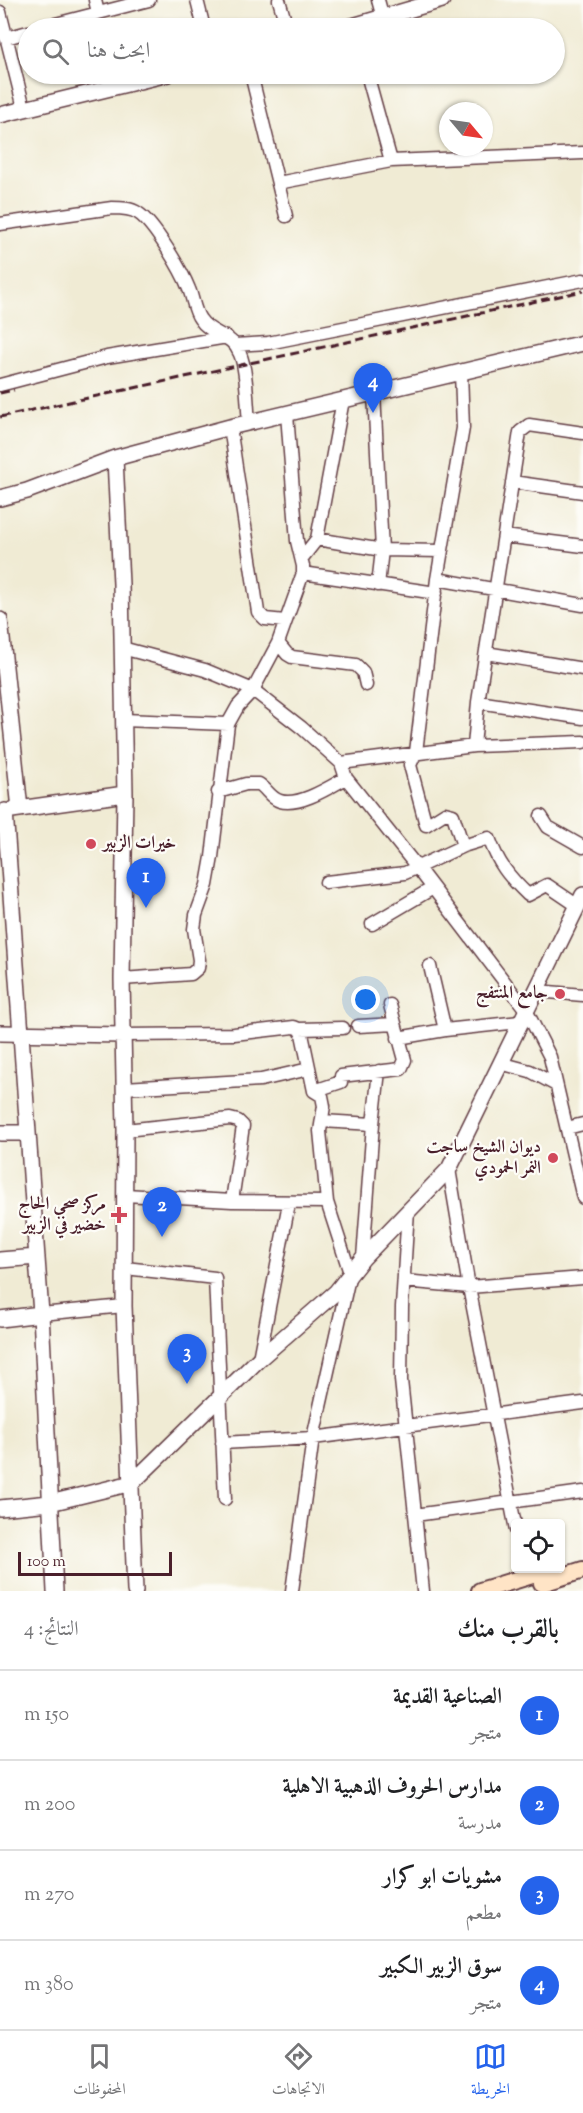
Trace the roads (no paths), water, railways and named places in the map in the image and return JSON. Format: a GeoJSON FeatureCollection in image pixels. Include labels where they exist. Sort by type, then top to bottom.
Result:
{"type":"FeatureCollection","features":[{"type":"Feature","properties":{"kind":"main road"},"geometry":{"type":"LineString","coordinates":[[565,1566],[583,1559]]}},
{"type":"Feature","properties":{"kind":"main road"},"geometry":{"type":"LineString","coordinates":[[521,1579],[583,1570]]}},
{"type":"Feature","properties":{"kind":"main road"},"geometry":{"type":"LineString","coordinates":[[480,1591],[541,1573]]}},
{"type":"Feature","properties":{"kind":"street"},"geometry":{"type":"LineString","coordinates":[[95,0],[98,13]]}},
{"type":"Feature","properties":{"kind":"street"},"geometry":{"type":"LineString","coordinates":[[79,18],[149,0]]}},
{"type":"Feature","properties":{"kind":"street"},"geometry":{"type":"LineString","coordinates":[[197,0],[202,18]]}},
{"type":"Feature","properties":{"kind":"street"},"geometry":{"type":"LineString","coordinates":[[279,0],[284,18]]}},
{"type":"Feature","properties":{"kind":"street"},"geometry":{"type":"LineString","coordinates":[[378,0],[383,18],[442,0]]}},
{"type":"Feature","properties":{"kind":"street"},"geometry":{"type":"LineString","coordinates":[[0,12],[24,108]]}},
{"type":"Feature","properties":{"kind":"street"},"geometry":{"type":"LineString","coordinates":[[6,38],[18,35]]}},
{"type":"Feature","properties":{"kind":"street"},"geometry":{"type":"LineString","coordinates":[[0,115],[126,84]]}},
{"type":"Feature","properties":{"kind":"street"},"geometry":{"type":"LineString","coordinates":[[253,84],[286,216]]}},
{"type":"Feature","properties":{"kind":"street"},"geometry":{"type":"LineString","coordinates":[[370,84],[391,161]]}},
{"type":"Feature","properties":{"kind":"street"},"geometry":{"type":"LineString","coordinates":[[278,183],[391,161],[583,153]]}},
{"type":"Feature","properties":{"kind":"street"},"geometry":{"type":"LineString","coordinates":[[0,224],[112,208],[126,208],[138,212],[149,223],[175,260],[189,288],[200,319],[212,330],[231,341],[241,355],[249,423]]}},
{"type":"Feature","properties":{"kind":"street"},"geometry":{"type":"LineString","coordinates":[[0,385],[106,357],[231,341],[268,343],[583,280]]}},
{"type":"Feature","properties":{"kind":"street"},"geometry":{"type":"LineString","coordinates":[[0,498],[27,491],[115,458],[230,427],[583,344]]}},
{"type":"Feature","properties":{"kind":"street"},"geometry":{"type":"LineString","coordinates":[[461,372],[463,428],[441,551],[416,752],[410,765],[426,825],[445,813],[453,815],[463,846]]}},
{"type":"Feature","properties":{"kind":"street"},"geometry":{"type":"LineString","coordinates":[[374,393],[382,550],[378,585]]}},
{"type":"Feature","properties":{"kind":"street"},"geometry":{"type":"LineString","coordinates":[[302,558],[317,539],[343,400]]}},
{"type":"Feature","properties":{"kind":"street"},"geometry":{"type":"LineString","coordinates":[[122,979],[191,974],[198,968],[194,928],[196,915],[207,885],[212,857],[228,723],[238,706],[253,690],[278,643],[303,573],[297,541],[287,414]]}},
{"type":"Feature","properties":{"kind":"street"},"geometry":{"type":"LineString","coordinates":[[474,746],[478,702],[518,438],[524,428],[535,426],[583,433]]}},
{"type":"Feature","properties":{"kind":"street"},"geometry":{"type":"LineString","coordinates":[[230,427],[258,612],[265,619],[285,621]]}},
{"type":"Feature","properties":{"kind":"street"},"geometry":{"type":"LineString","coordinates":[[115,458],[125,794],[122,979],[125,1130],[124,1306],[135,1591]]}},
{"type":"Feature","properties":{"kind":"street"},"geometry":{"type":"LineString","coordinates":[[512,482],[583,492]]}},
{"type":"Feature","properties":{"kind":"street"},"geometry":{"type":"LineString","coordinates":[[504,536],[583,546]]}},
{"type":"Feature","properties":{"kind":"street"},"geometry":{"type":"LineString","coordinates":[[317,539],[382,550],[441,551]]}},
{"type":"Feature","properties":{"kind":"street"},"geometry":{"type":"LineString","coordinates":[[303,573],[436,593]]}},
{"type":"Feature","properties":{"kind":"street"},"geometry":{"type":"LineString","coordinates":[[437,579],[583,605]]}},
{"type":"Feature","properties":{"kind":"street"},"geometry":{"type":"LineString","coordinates":[[0,620],[8,810],[7,950],[20,1032],[28,1132],[41,1314],[55,1591]]}},
{"type":"Feature","properties":{"kind":"street"},"geometry":{"type":"LineString","coordinates":[[278,643],[292,657],[356,665],[363,672],[366,685]]}},
{"type":"Feature","properties":{"kind":"street"},"geometry":{"type":"LineString","coordinates":[[122,648],[205,670],[253,690],[302,728],[341,763],[346,778],[433,888],[550,1057],[583,1198]]}},
{"type":"Feature","properties":{"kind":"street"},"geometry":{"type":"LineString","coordinates":[[486,653],[583,669]]}},
{"type":"Feature","properties":{"kind":"street"},"geometry":{"type":"LineString","coordinates":[[478,702],[583,717]]}},
{"type":"Feature","properties":{"kind":"street"},"geometry":{"type":"LineString","coordinates":[[123,720],[228,723]]}},
{"type":"Feature","properties":{"kind":"street"},"geometry":{"type":"LineString","coordinates":[[341,763],[474,746],[583,742]]}},
{"type":"Feature","properties":{"kind":"street"},"geometry":{"type":"LineString","coordinates":[[218,792],[246,784],[259,784],[269,795],[280,801],[289,802],[315,794],[346,778]]}},
{"type":"Feature","properties":{"kind":"street"},"geometry":{"type":"LineString","coordinates":[[8,810],[125,794]]}},
{"type":"Feature","properties":{"kind":"street"},"geometry":{"type":"LineString","coordinates":[[541,816],[548,827],[583,847]]}},
{"type":"Feature","properties":{"kind":"street"},"geometry":{"type":"LineString","coordinates":[[0,1508],[50,1503],[132,1483],[259,1359],[336,1292],[363,1258],[449,1168],[580,901],[547,885],[528,895],[504,871],[489,838],[463,846],[405,873],[326,882]]}},
{"type":"Feature","properties":{"kind":"street"},"geometry":{"type":"LineString","coordinates":[[372,924],[433,888]]}},
{"type":"Feature","properties":{"kind":"street"},"geometry":{"type":"LineString","coordinates":[[430,966],[445,1030]]}},
{"type":"Feature","properties":{"kind":"street"},"geometry":{"type":"LineString","coordinates":[[537,991],[583,995]]}},
{"type":"Feature","properties":{"kind":"street"},"geometry":{"type":"LineString","coordinates":[[314,1091],[341,1082],[341,1076],[401,1069],[405,1060],[390,1005]]}},
{"type":"Feature","properties":{"kind":"street"},"geometry":{"type":"LineString","coordinates":[[398,1038],[523,1016]]}},
{"type":"Feature","properties":{"kind":"street"},"geometry":{"type":"LineString","coordinates":[[358,1026],[395,1024]]}},
{"type":"Feature","properties":{"kind":"street"},"geometry":{"type":"LineString","coordinates":[[0,1033],[234,1034],[294,1027],[299,1029],[343,1028]]}},
{"type":"Feature","properties":{"kind":"street"},"geometry":{"type":"LineString","coordinates":[[292,1591],[313,1438],[350,1273],[327,1202],[320,1131],[324,1106],[322,1096],[314,1091],[299,1029]]}},
{"type":"Feature","properties":{"kind":"street"},"geometry":{"type":"LineString","coordinates":[[500,1063],[530,1071],[556,1085]]}},
{"type":"Feature","properties":{"kind":"street"},"geometry":{"type":"LineString","coordinates":[[124,1088],[261,1080],[309,1069]]}},
{"type":"Feature","properties":{"kind":"street"},"geometry":{"type":"LineString","coordinates":[[363,1258],[379,1071]]}},
{"type":"Feature","properties":{"kind":"street"},"geometry":{"type":"LineString","coordinates":[[125,1130],[200,1121],[230,1119],[238,1121],[243,1126],[243,1132],[232,1201]]}},
{"type":"Feature","properties":{"kind":"street"},"geometry":{"type":"LineString","coordinates":[[322,1121],[373,1124]]}},
{"type":"Feature","properties":{"kind":"street"},"geometry":{"type":"LineString","coordinates":[[567,1128],[583,1124]]}},
{"type":"Feature","properties":{"kind":"street"},"geometry":{"type":"LineString","coordinates":[[0,1133],[28,1132]]}},
{"type":"Feature","properties":{"kind":"street"},"geometry":{"type":"LineString","coordinates":[[449,1168],[469,1287],[514,1519]]}},
{"type":"Feature","properties":{"kind":"street"},"geometry":{"type":"LineString","coordinates":[[125,1195],[289,1203],[327,1202]]}},
{"type":"Feature","properties":{"kind":"street"},"geometry":{"type":"LineString","coordinates":[[259,1359],[289,1203]]}},
{"type":"Feature","properties":{"kind":"street"},"geometry":{"type":"LineString","coordinates":[[408,1209],[401,1380],[423,1591]]}},
{"type":"Feature","properties":{"kind":"street"},"geometry":{"type":"LineString","coordinates":[[0,1260],[37,1257]]}},
{"type":"Feature","properties":{"kind":"street"},"geometry":{"type":"LineString","coordinates":[[125,1268],[215,1278],[225,1499]]}},
{"type":"Feature","properties":{"kind":"street"},"geometry":{"type":"LineString","coordinates":[[404,1281],[469,1287],[583,1278]]}},
{"type":"Feature","properties":{"kind":"street"},"geometry":{"type":"LineString","coordinates":[[0,1319],[124,1306]]}},
{"type":"Feature","properties":{"kind":"street"},"geometry":{"type":"LineString","coordinates":[[222,1443],[313,1438],[583,1403]]}},
{"type":"Feature","properties":{"kind":"street"},"geometry":{"type":"LineString","coordinates":[[415,1515],[583,1492]]}},
{"type":"Feature","properties":{"kind":"railway"},"geometry":{"type":"LineString","coordinates":[[0,417],[583,291]]}},
{"type":"Feature","properties":{"kind":"railway"},"geometry":{"type":"LineString","coordinates":[[0,393],[14,390]]}},
{"type":"Feature","properties":{"kind":"place","name":"سوق الزبير الكبير"},"geometry":{"type":"Point","coordinates":[373,413]}},
{"type":"Feature","properties":{"kind":"place","name":"خيرات الزبير"},"geometry":{"type":"Point","coordinates":[91,844]}},
{"type":"Feature","properties":{"kind":"place","name":"الصناعية القديمة"},"geometry":{"type":"Point","coordinates":[146,908]}},
{"type":"Feature","properties":{"kind":"place","name":"جامع المنتفج"},"geometry":{"type":"Point","coordinates":[560,994]}},
{"type":"Feature","properties":{"kind":"place","name":"ديوان الشيخ ساجت النمر الحمودي"},"geometry":{"type":"Point","coordinates":[553,1158]}},
{"type":"Feature","properties":{"kind":"place","name":"مركز صحي الحاج خضير في الزبير"},"geometry":{"type":"Point","coordinates":[119,1215]}},
{"type":"Feature","properties":{"kind":"place","name":"مدارس الحروف الذهبية الاهلية"},"geometry":{"type":"Point","coordinates":[162,1237]}},
{"type":"Feature","properties":{"kind":"place","name":"مشويات ابو كرار"},"geometry":{"type":"Point","coordinates":[187,1384]}}]}
